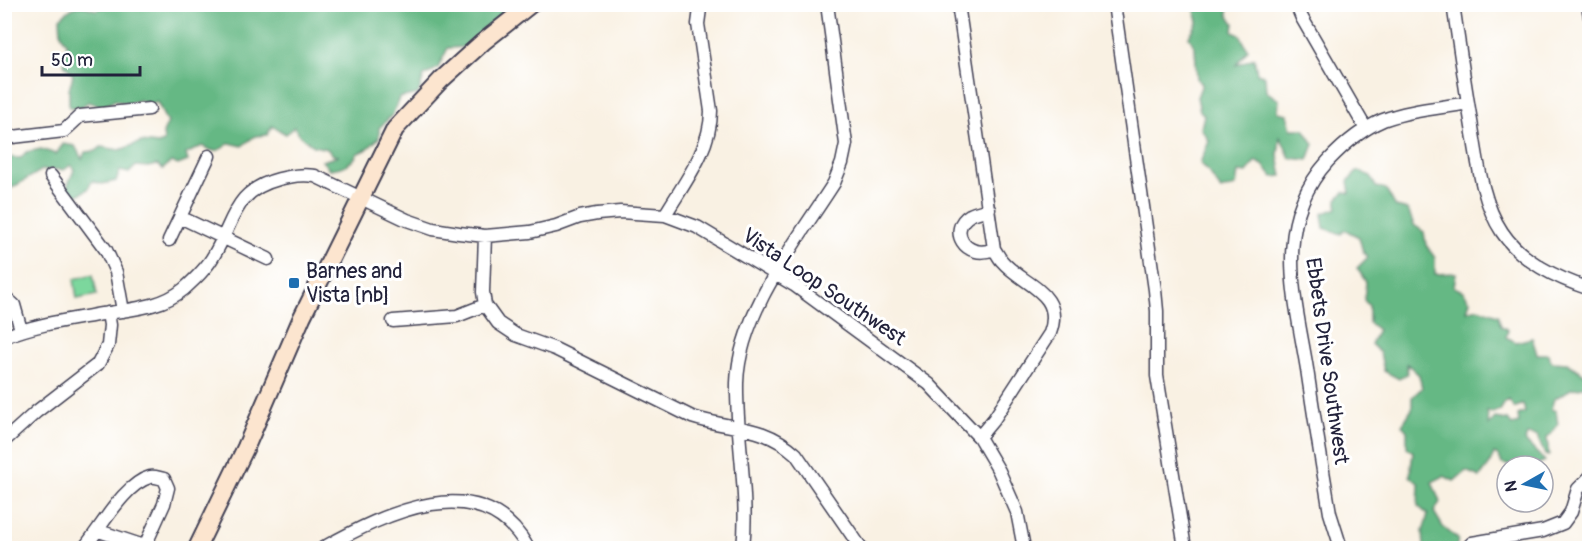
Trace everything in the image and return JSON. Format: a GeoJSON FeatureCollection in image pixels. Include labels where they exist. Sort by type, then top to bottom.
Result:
{"type":"FeatureCollection","features":[{"type":"Feature","properties":{"kind":"street"},"geometry":{"type":"LineString","coordinates":[[197,549],[246,447],[302,317],[395,129],[441,80],[483,42],[531,4]]}},
{"type":"Feature","properties":{"kind":"street"},"geometry":{"type":"LineString","coordinates":[[666,215],[704,147],[711,125],[699,24],[700,9],[703,4]]}},
{"type":"Feature","properties":{"kind":"street"},"geometry":{"type":"LineString","coordinates":[[743,549],[746,520],[737,382],[742,347],[752,318],[776,274],[834,183],[846,144],[827,4]]}},
{"type":"Feature","properties":{"kind":"street"},"geometry":{"type":"LineString","coordinates":[[958,4],[994,249],[1001,261],[1042,293],[1049,301],[1053,312],[1050,333],[994,419],[979,437]]}},
{"type":"Feature","properties":{"kind":"street"},"geometry":{"type":"LineString","coordinates":[[1114,4],[1155,290],[1157,376],[1185,549]]}},
{"type":"Feature","properties":{"kind":"street"},"geometry":{"type":"LineString","coordinates":[[1296,4],[1366,129]]}},
{"type":"Feature","properties":{"kind":"street"},"geometry":{"type":"LineString","coordinates":[[1453,4],[1480,175],[1491,213],[1503,234],[1519,252],[1552,275],[1590,289]]}},
{"type":"Feature","properties":{"kind":"street"},"geometry":{"type":"LineString","coordinates":[[1588,4],[1590,17]]}},
{"type":"Feature","properties":{"kind":"street","name":"Ebbets Drive Southwest"},"geometry":{"type":"LineString","coordinates":[[1341,549],[1330,513],[1294,290],[1291,246],[1295,222],[1309,187],[1336,152],[1351,139],[1382,121],[1402,114],[1468,103]]}},
{"type":"Feature","properties":{"kind":"street"},"geometry":{"type":"LineString","coordinates":[[4,138],[64,131],[80,116],[149,109]]}},
{"type":"Feature","properties":{"kind":"street"},"geometry":{"type":"LineString","coordinates":[[169,240],[209,156]]}},
{"type":"Feature","properties":{"kind":"street","name":"Vista Loop Southwest"},"geometry":{"type":"LineString","coordinates":[[4,337],[21,330],[153,305],[181,291],[208,263],[233,214],[253,189],[263,184],[304,174],[315,176],[360,199],[433,230],[485,236],[530,232],[597,213],[666,215],[697,227],[776,274],[929,384],[979,437],[999,471],[1017,512],[1024,549]]}},
{"type":"Feature","properties":{"kind":"street"},"geometry":{"type":"LineString","coordinates":[[51,176],[106,250],[116,272],[123,312]]}},
{"type":"Feature","properties":{"kind":"street"},"geometry":{"type":"LineString","coordinates":[[989,209],[976,212],[965,220],[961,235],[966,246],[972,251],[983,253],[994,249]]}},
{"type":"Feature","properties":{"kind":"street"},"geometry":{"type":"LineString","coordinates":[[180,217],[268,259]]}},
{"type":"Feature","properties":{"kind":"street"},"geometry":{"type":"LineString","coordinates":[[485,236],[483,292],[485,305],[498,323],[516,335],[555,349],[692,417],[710,423],[764,433],[784,443],[796,454],[861,549]]}},
{"type":"Feature","properties":{"kind":"street"},"geometry":{"type":"LineString","coordinates":[[4,296],[14,305],[21,330]]}},
{"type":"Feature","properties":{"kind":"street"},"geometry":{"type":"LineString","coordinates":[[393,321],[456,316],[485,305]]}},
{"type":"Feature","properties":{"kind":"street"},"geometry":{"type":"LineString","coordinates":[[4,441],[36,412],[98,364],[108,345],[110,325],[108,313]]}},
{"type":"Feature","properties":{"kind":"street"},"geometry":{"type":"LineString","coordinates":[[84,549],[123,496],[136,484],[152,476],[164,479],[168,488],[164,504],[146,548],[99,531]]}},
{"type":"Feature","properties":{"kind":"street"},"geometry":{"type":"LineString","coordinates":[[1467,549],[1472,543],[1543,531],[1563,523],[1571,512],[1578,489],[1590,477]]}},
{"type":"Feature","properties":{"kind":"street"},"geometry":{"type":"LineString","coordinates":[[323,549],[364,527],[405,511],[446,501],[472,504],[496,514],[517,531],[528,549]]}},
{"type":"Feature","properties":{"kind":"green space"},"geometry":{"type":"Polygon","coordinates":[[[121,4],[515,5],[505,10],[497,23],[483,29],[477,43],[466,47],[448,48],[438,68],[424,76],[418,94],[399,98],[393,114],[379,128],[379,138],[342,167],[329,169],[322,161],[339,156],[333,155],[327,149],[314,146],[300,136],[294,127],[286,134],[272,126],[267,135],[255,136],[242,146],[230,143],[214,151],[202,146],[186,154],[188,161],[178,165],[171,162],[163,169],[157,165],[136,166],[129,173],[120,171],[116,181],[102,184],[92,181],[88,189],[76,196],[66,189],[74,170],[71,165],[64,170],[42,170],[5,192],[4,157],[21,158],[26,152],[41,149],[56,154],[63,144],[75,146],[82,159],[85,152],[96,151],[101,147],[120,150],[141,142],[158,144],[164,142],[163,133],[168,122],[157,102],[150,105],[139,100],[128,104],[115,100],[103,107],[88,102],[80,108],[69,107],[69,90],[73,75],[64,64],[67,44],[61,34],[60,18],[76,6],[96,10],[121,4]]]}},
{"type":"Feature","properties":{"kind":"green space"},"geometry":{"type":"Polygon","coordinates":[[[1193,5],[1228,5],[1228,15],[1234,23],[1233,32],[1240,35],[1248,50],[1236,65],[1254,58],[1257,73],[1265,76],[1266,91],[1279,100],[1278,112],[1287,114],[1291,129],[1304,129],[1314,144],[1308,160],[1290,158],[1280,136],[1278,156],[1282,176],[1273,177],[1263,165],[1255,161],[1247,173],[1238,172],[1236,186],[1221,190],[1200,163],[1209,141],[1201,128],[1204,115],[1200,111],[1197,97],[1202,84],[1197,79],[1195,48],[1189,37],[1198,21],[1193,5]]]}},
{"type":"Feature","properties":{"kind":"green space"},"geometry":{"type":"Polygon","coordinates":[[[1358,171],[1371,176],[1376,187],[1386,189],[1396,207],[1408,210],[1414,225],[1424,232],[1426,245],[1435,258],[1435,274],[1456,273],[1454,287],[1463,291],[1470,301],[1467,311],[1478,308],[1498,315],[1501,326],[1508,330],[1506,337],[1516,342],[1532,338],[1537,354],[1548,354],[1552,362],[1567,363],[1589,377],[1589,386],[1571,389],[1554,399],[1551,409],[1556,411],[1558,425],[1547,438],[1549,454],[1545,454],[1537,436],[1527,435],[1525,441],[1538,454],[1494,454],[1480,477],[1466,471],[1454,481],[1444,476],[1432,482],[1440,502],[1434,512],[1443,527],[1458,539],[1456,548],[1424,548],[1423,531],[1428,515],[1418,506],[1419,484],[1410,476],[1413,452],[1407,447],[1407,431],[1402,425],[1412,409],[1412,397],[1422,388],[1419,375],[1407,364],[1407,374],[1399,379],[1384,371],[1380,353],[1371,344],[1378,330],[1369,323],[1369,306],[1364,300],[1366,282],[1357,268],[1368,257],[1363,252],[1359,237],[1345,230],[1341,234],[1324,228],[1322,214],[1337,208],[1337,199],[1344,192],[1350,193],[1348,181],[1358,171]],[[1509,400],[1503,403],[1501,410],[1493,413],[1487,412],[1489,425],[1495,418],[1508,420],[1512,425],[1519,423],[1518,415],[1525,412],[1523,404],[1514,408],[1509,400]]]}},
{"type":"Feature","properties":{"kind":"green space"},"geometry":{"type":"Polygon","coordinates":[[[93,275],[97,295],[77,299],[74,279],[93,275]]]}},
{"type":"Feature","properties":{"kind":"place","name":"Barnes and Vista [nb]"},"geometry":{"type":"Point","coordinates":[294,283]}}]}
